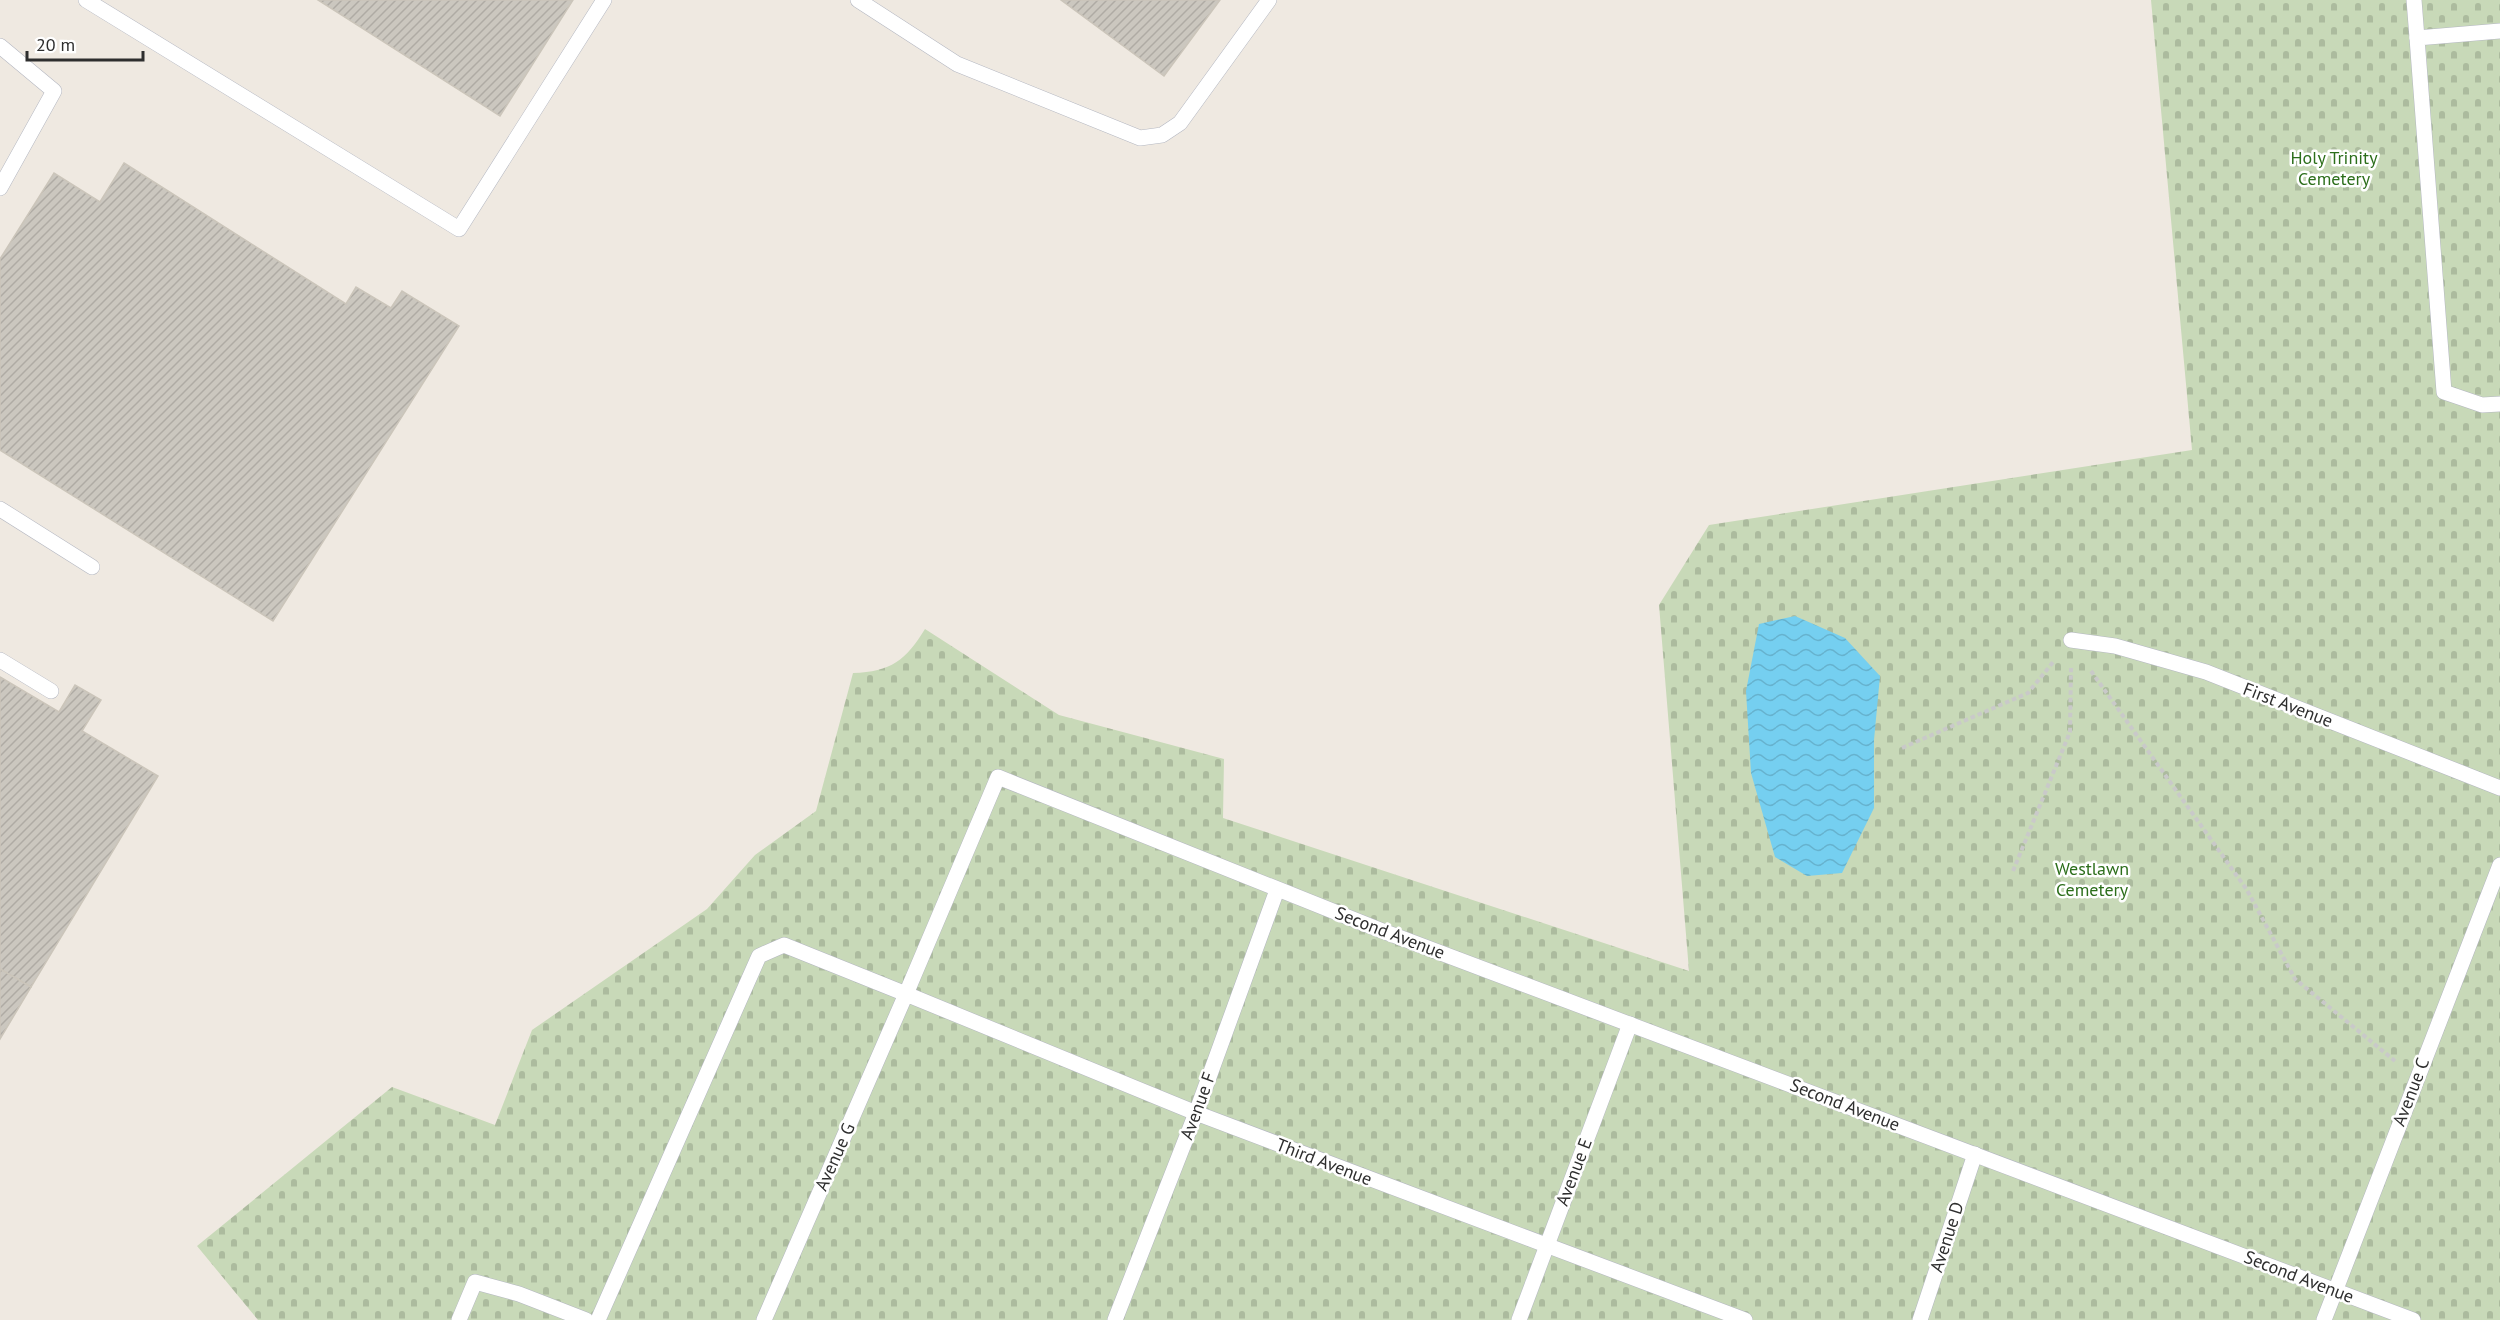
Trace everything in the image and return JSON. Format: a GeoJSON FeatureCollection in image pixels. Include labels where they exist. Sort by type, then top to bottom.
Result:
{"type":"FeatureCollection","features":[{"type":"Feature","properties":{"kind":"lane"},"geometry":{"type":"LineString","coordinates":[[86,0],[459,229],[604,0]]}},
{"type":"Feature","properties":{"kind":"lane"},"geometry":{"type":"LineString","coordinates":[[858,0],[957,64],[1140,138],[1162,135],[1180,123],[1269,0]]}},
{"type":"Feature","properties":{"kind":"lane"},"geometry":{"type":"LineString","coordinates":[[2414,0],[2444,392],[2482,405],[2500,404]]}},
{"type":"Feature","properties":{"kind":"lane"},"geometry":{"type":"LineString","coordinates":[[2416,38],[2500,31]]}},
{"type":"Feature","properties":{"kind":"lane"},"geometry":{"type":"LineString","coordinates":[[0,46],[54,91],[43,116],[0,188]]}},
{"type":"Feature","properties":{"kind":"lane"},"geometry":{"type":"LineString","coordinates":[[0,509],[93,567]]}},
{"type":"Feature","properties":{"kind":"lane","name":"First Avenue"},"geometry":{"type":"LineString","coordinates":[[2071,640],[2115,646],[2196,669],[2500,788]]}},
{"type":"Feature","properties":{"kind":"lane"},"geometry":{"type":"LineString","coordinates":[[0,660],[51,691]]}},
{"type":"Feature","properties":{"kind":"lane","name":"Second Avenue"},"geometry":{"type":"LineString","coordinates":[[906,994],[998,777],[1277,890],[2413,1320]]}},
{"type":"Feature","properties":{"kind":"lane","name":"Avenue C"},"geometry":{"type":"LineString","coordinates":[[2324,1320],[2500,865]]}},
{"type":"Feature","properties":{"kind":"lane","name":"Avenue F"},"geometry":{"type":"LineString","coordinates":[[1115,1320],[1196,1113],[1277,890]]}},
{"type":"Feature","properties":{"kind":"lane","name":"Third Avenue"},"geometry":{"type":"LineString","coordinates":[[598,1320],[759,956],[784,945],[1196,1113],[1545,1247],[1745,1320]]}},
{"type":"Feature","properties":{"kind":"lane","name":"Avenue G"},"geometry":{"type":"LineString","coordinates":[[764,1320],[906,994]]}},
{"type":"Feature","properties":{"kind":"lane","name":"Avenue E"},"geometry":{"type":"LineString","coordinates":[[1519,1320],[1630,1024]]}},
{"type":"Feature","properties":{"kind":"lane","name":"Avenue D"},"geometry":{"type":"LineString","coordinates":[[1920,1320],[1975,1154]]}},
{"type":"Feature","properties":{"kind":"lane"},"geometry":{"type":"LineString","coordinates":[[459,1320],[476,1282],[519,1294],[586,1320]]}},
{"type":"Feature","properties":{"kind":"path"},"geometry":{"type":"LineString","coordinates":[[1902,748],[2028,693],[2071,640]]}},
{"type":"Feature","properties":{"kind":"path"},"geometry":{"type":"LineString","coordinates":[[2013,871],[2070,732],[2071,640]]}},
{"type":"Feature","properties":{"kind":"path"},"geometry":{"type":"LineString","coordinates":[[2071,640],[2113,705],[2247,890],[2295,979],[2416,1079]]}},
{"type":"Feature","properties":{"kind":"green space","name":"Westlawn Cemetery"},"geometry":{"type":"Polygon","coordinates":[[[2151,0],[2500,0],[2500,1320],[258,1320],[197,1246],[392,1087],[495,1125],[532,1030],[707,909],[755,855],[816,811],[853,673],[878,670],[896,662],[911,649],[925,629],[1059,715],[1224,759],[1223,818],[1689,971],[1659,605],[1709,525],[2192,450],[2151,0]]]}},
{"type":"Feature","properties":{"kind":"water"},"geometry":{"type":"Polygon","coordinates":[[[1795,616],[1845,638],[1880,676],[1874,740],[1874,808],[1842,873],[1807,876],[1775,857],[1751,773],[1746,691],[1759,624],[1795,616]]]}},
{"type":"Feature","properties":{"kind":"building"},"geometry":{"type":"Polygon","coordinates":[[[318,0],[573,0],[500,116],[318,0]]]}},
{"type":"Feature","properties":{"kind":"building"},"geometry":{"type":"Polygon","coordinates":[[[1061,0],[1220,0],[1164,76],[1061,0]]]}},
{"type":"Feature","properties":{"kind":"building"},"geometry":{"type":"Polygon","coordinates":[[[124,163],[346,304],[356,287],[391,308],[402,291],[459,326],[273,621],[0,450],[0,259],[54,173],[100,202],[124,163]]]}},
{"type":"Feature","properties":{"kind":"building"},"geometry":{"type":"Polygon","coordinates":[[[0,677],[59,712],[75,685],[101,700],[82,731],[158,776],[31,987],[0,969],[0,677]]]}},
{"type":"Feature","properties":{"kind":"building"},"geometry":{"type":"Polygon","coordinates":[[[0,969],[31,987],[0,1039],[0,969]]]}},
{"type":"Feature","properties":{"kind":"park label","name":"Holy Trinity Cemetery"},"geometry":{"type":"Point","coordinates":[2334,168]}}]}
